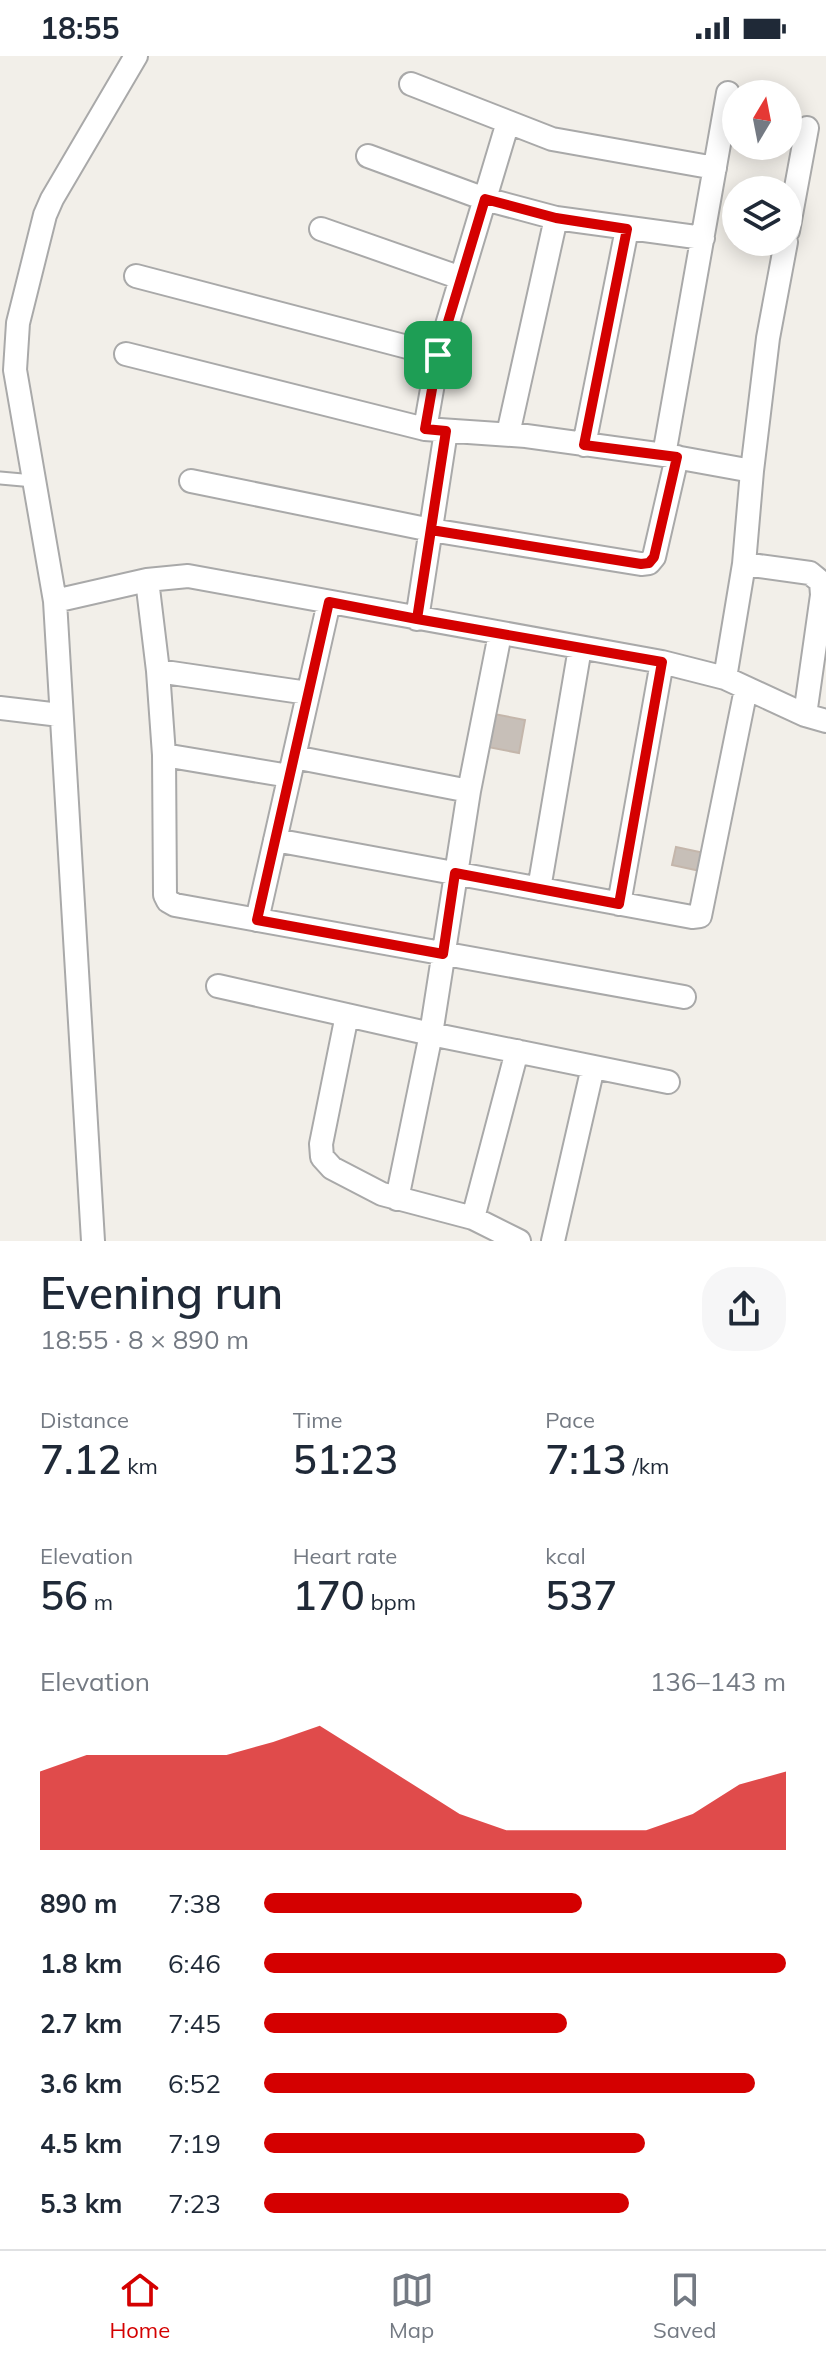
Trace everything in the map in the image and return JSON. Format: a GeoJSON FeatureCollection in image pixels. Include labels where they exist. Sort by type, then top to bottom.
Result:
{"type":"FeatureCollection","features":[{"type":"Feature","properties":{"kind":"street"},"geometry":{"type":"LineString","coordinates":[[93,1241],[55,601],[15,370],[18,323],[52,199],[136,56]]}},
{"type":"Feature","properties":{"kind":"street"},"geometry":{"type":"LineString","coordinates":[[411,84],[552,139],[715,168]]}},
{"type":"Feature","properties":{"kind":"street"},"geometry":{"type":"LineString","coordinates":[[417,619],[431,530],[438,355],[508,122]]}},
{"type":"Feature","properties":{"kind":"street"},"geometry":{"type":"LineString","coordinates":[[191,481],[431,530],[649,563],[654,557],[671,456],[722,128]]}},
{"type":"Feature","properties":{"kind":"street"},"geometry":{"type":"LineString","coordinates":[[798,176],[807,128]]}},
{"type":"Feature","properties":{"kind":"street"},"geometry":{"type":"LineString","coordinates":[[368,156],[485,199],[556,218],[703,238]]}},
{"type":"Feature","properties":{"kind":"street"},"geometry":{"type":"LineString","coordinates":[[508,434],[556,218]]}},
{"type":"Feature","properties":{"kind":"street"},"geometry":{"type":"LineString","coordinates":[[321,229],[461,278]]}},
{"type":"Feature","properties":{"kind":"street"},"geometry":{"type":"LineString","coordinates":[[584,445],[627,229]]}},
{"type":"Feature","properties":{"kind":"street"},"geometry":{"type":"LineString","coordinates":[[725,678],[744,564],[768,338],[783,256]]}},
{"type":"Feature","properties":{"kind":"street"},"geometry":{"type":"LineString","coordinates":[[136,276],[438,355]]}},
{"type":"Feature","properties":{"kind":"street"},"geometry":{"type":"LineString","coordinates":[[126,354],[436,430],[508,434],[671,456],[752,471]]}},
{"type":"Feature","properties":{"kind":"street"},"geometry":{"type":"LineString","coordinates":[[55,601],[147,580],[188,576],[662,662],[725,678],[815,718],[821,582],[810,573],[744,564]]}},
{"type":"Feature","properties":{"kind":"street"},"geometry":{"type":"LineString","coordinates":[[147,580],[164,755],[163,855],[168,901],[175,905],[684,997]]}},
{"type":"Feature","properties":{"kind":"street"},"geometry":{"type":"LineString","coordinates":[[257,920],[329,602]]}},
{"type":"Feature","properties":{"kind":"street"},"geometry":{"type":"LineString","coordinates":[[397,1199],[431,1034],[469,791],[500,634]]}},
{"type":"Feature","properties":{"kind":"street"},"geometry":{"type":"LineString","coordinates":[[539,889],[580,648]]}},
{"type":"Feature","properties":{"kind":"street"},"geometry":{"type":"LineString","coordinates":[[619,904],[662,662]]}},
{"type":"Feature","properties":{"kind":"street"},"geometry":{"type":"LineString","coordinates":[[158,671],[308,693]]}},
{"type":"Feature","properties":{"kind":"street"},"geometry":{"type":"LineString","coordinates":[[275,840],[619,904],[700,916],[746,689]]}},
{"type":"Feature","properties":{"kind":"street"},"geometry":{"type":"LineString","coordinates":[[0,708],[60,715]]}},
{"type":"Feature","properties":{"kind":"street"},"geometry":{"type":"LineString","coordinates":[[164,755],[292,766],[469,791]]}},
{"type":"Feature","properties":{"kind":"street"},"geometry":{"type":"LineString","coordinates":[[218,986],[431,1034],[668,1082]]}},
{"type":"Feature","properties":{"kind":"street"},"geometry":{"type":"LineString","coordinates":[[347,1015],[321,1144],[322,1157],[332,1168],[397,1199],[473,1218],[519,1241]]}},
{"type":"Feature","properties":{"kind":"street"},"geometry":{"type":"LineString","coordinates":[[473,1218],[517,1051]]}},
{"type":"Feature","properties":{"kind":"street"},"geometry":{"type":"LineString","coordinates":[[553,1241],[593,1067]]}},
{"type":"Feature","properties":{"kind":"lane"},"geometry":{"type":"LineString","coordinates":[[0,478],[34,481]]}},
{"type":"Feature","properties":{"kind":"building"},"geometry":{"type":"Polygon","coordinates":[[[494,714],[525,720],[519,753],[488,747],[494,714]]]}},
{"type":"Feature","properties":{"kind":"building"},"geometry":{"type":"Polygon","coordinates":[[[676,847],[709,854],[705,872],[672,865],[676,847]]]}},
{"type":"Feature","properties":{"kind":"route"},"geometry":{"type":"LineString","coordinates":[[438,355],[425,429],[446,431],[417,619],[329,602],[257,920],[443,954],[455,873],[619,904],[662,662],[417,619],[431,530],[649,563],[654,557],[677,457],[584,445],[627,229],[556,218],[485,199],[438,355]]}}]}
